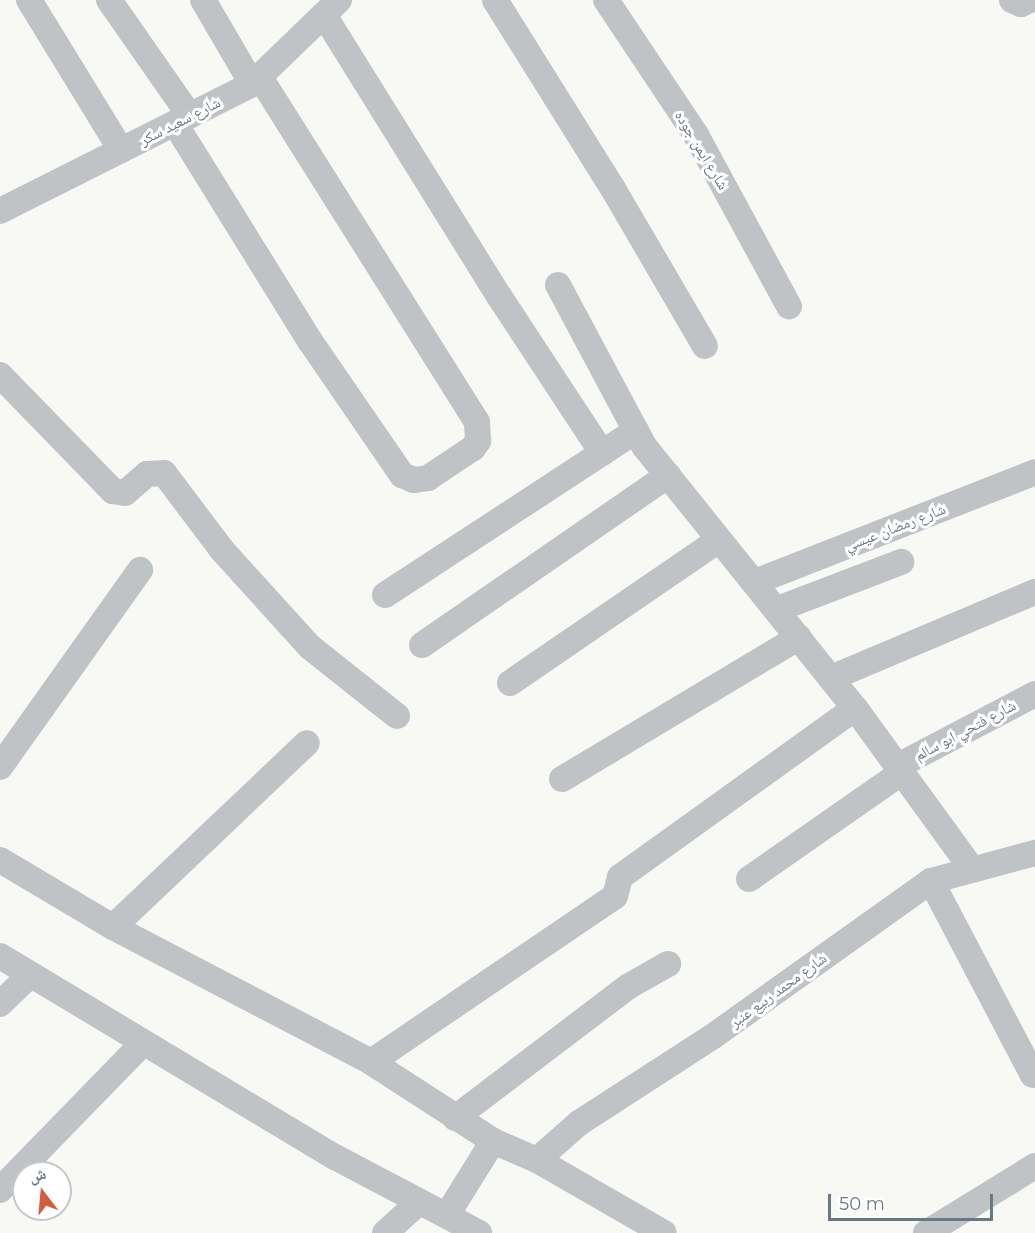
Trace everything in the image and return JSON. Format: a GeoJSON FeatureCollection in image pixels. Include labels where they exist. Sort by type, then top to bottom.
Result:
{"type":"FeatureCollection","features":[{"type":"Feature","properties":{"kind":"street"},"geometry":{"type":"LineString","coordinates":[[29,0],[121,150]]}},
{"type":"Feature","properties":{"kind":"street"},"geometry":{"type":"LineString","coordinates":[[109,0],[183,121],[310,341],[402,475],[414,480],[428,478],[473,448],[478,441],[477,422],[203,0]]}},
{"type":"Feature","properties":{"kind":"street"},"geometry":{"type":"LineString","coordinates":[[495,0],[612,187],[705,346]]}},
{"type":"Feature","properties":{"kind":"street","name":"شارع ايمن جوده"},"geometry":{"type":"LineString","coordinates":[[606,0],[696,135],[789,306]]}},
{"type":"Feature","properties":{"kind":"street"},"geometry":{"type":"LineString","coordinates":[[1012,0],[1021,4],[1030,0]]}},
{"type":"Feature","properties":{"kind":"street"},"geometry":{"type":"LineString","coordinates":[[331,5],[499,296],[602,453]]}},
{"type":"Feature","properties":{"kind":"street","name":"شارع سعيد سكر"},"geometry":{"type":"LineString","coordinates":[[0,211],[183,121],[256,81],[331,5]]}},
{"type":"Feature","properties":{"kind":"street"},"geometry":{"type":"LineString","coordinates":[[558,285],[636,431],[719,540],[778,609],[855,708],[972,869]]}},
{"type":"Feature","properties":{"kind":"street"},"geometry":{"type":"LineString","coordinates":[[0,375],[113,491],[125,493],[147,474],[164,473],[222,550],[309,647],[397,717]]}},
{"type":"Feature","properties":{"kind":"street"},"geometry":{"type":"LineString","coordinates":[[385,596],[636,431]]}},
{"type":"Feature","properties":{"kind":"street","name":"شارع رمضان عيسي"},"geometry":{"type":"LineString","coordinates":[[755,582],[1035,472]]}},
{"type":"Feature","properties":{"kind":"street"},"geometry":{"type":"LineString","coordinates":[[422,645],[668,475]]}},
{"type":"Feature","properties":{"kind":"street"},"geometry":{"type":"LineString","coordinates":[[510,683],[719,540]]}},
{"type":"Feature","properties":{"kind":"street"},"geometry":{"type":"LineString","coordinates":[[778,609],[901,562]]}},
{"type":"Feature","properties":{"kind":"street"},"geometry":{"type":"LineString","coordinates":[[0,766],[140,570]]}},
{"type":"Feature","properties":{"kind":"street"},"geometry":{"type":"LineString","coordinates":[[831,678],[1035,591]]}},
{"type":"Feature","properties":{"kind":"street"},"geometry":{"type":"LineString","coordinates":[[562,779],[799,637]]}},
{"type":"Feature","properties":{"kind":"street","name":"شارع فتحي ابو سالم"},"geometry":{"type":"LineString","coordinates":[[749,879],[898,770],[1035,694]]}},
{"type":"Feature","properties":{"kind":"street"},"geometry":{"type":"LineString","coordinates":[[371,1062],[615,896],[620,877],[855,708]]}},
{"type":"Feature","properties":{"kind":"street"},"geometry":{"type":"LineString","coordinates":[[113,927],[307,743]]}},
{"type":"Feature","properties":{"kind":"street","name":"شارع محمد ربيع عنبر"},"geometry":{"type":"LineString","coordinates":[[537,1160],[579,1123],[712,1037],[931,881],[1035,853]]}},
{"type":"Feature","properties":{"kind":"street"},"geometry":{"type":"LineString","coordinates":[[0,860],[113,927],[371,1062],[455,1118],[493,1140],[537,1160],[664,1233]]}},
{"type":"Feature","properties":{"kind":"street"},"geometry":{"type":"LineString","coordinates":[[931,881],[1033,1076]]}},
{"type":"Feature","properties":{"kind":"street"},"geometry":{"type":"LineString","coordinates":[[0,956],[142,1044],[418,1203],[447,1215],[479,1233]]}},
{"type":"Feature","properties":{"kind":"street"},"geometry":{"type":"LineString","coordinates":[[455,1118],[629,986],[668,964]]}},
{"type":"Feature","properties":{"kind":"street"},"geometry":{"type":"LineString","coordinates":[[0,1004],[29,976]]}},
{"type":"Feature","properties":{"kind":"street"},"geometry":{"type":"LineString","coordinates":[[0,1190],[142,1044]]}},
{"type":"Feature","properties":{"kind":"street"},"geometry":{"type":"LineString","coordinates":[[447,1215],[493,1140]]}},
{"type":"Feature","properties":{"kind":"street"},"geometry":{"type":"LineString","coordinates":[[926,1233],[1035,1166]]}},
{"type":"Feature","properties":{"kind":"street"},"geometry":{"type":"LineString","coordinates":[[385,1233],[418,1203]]}}]}
